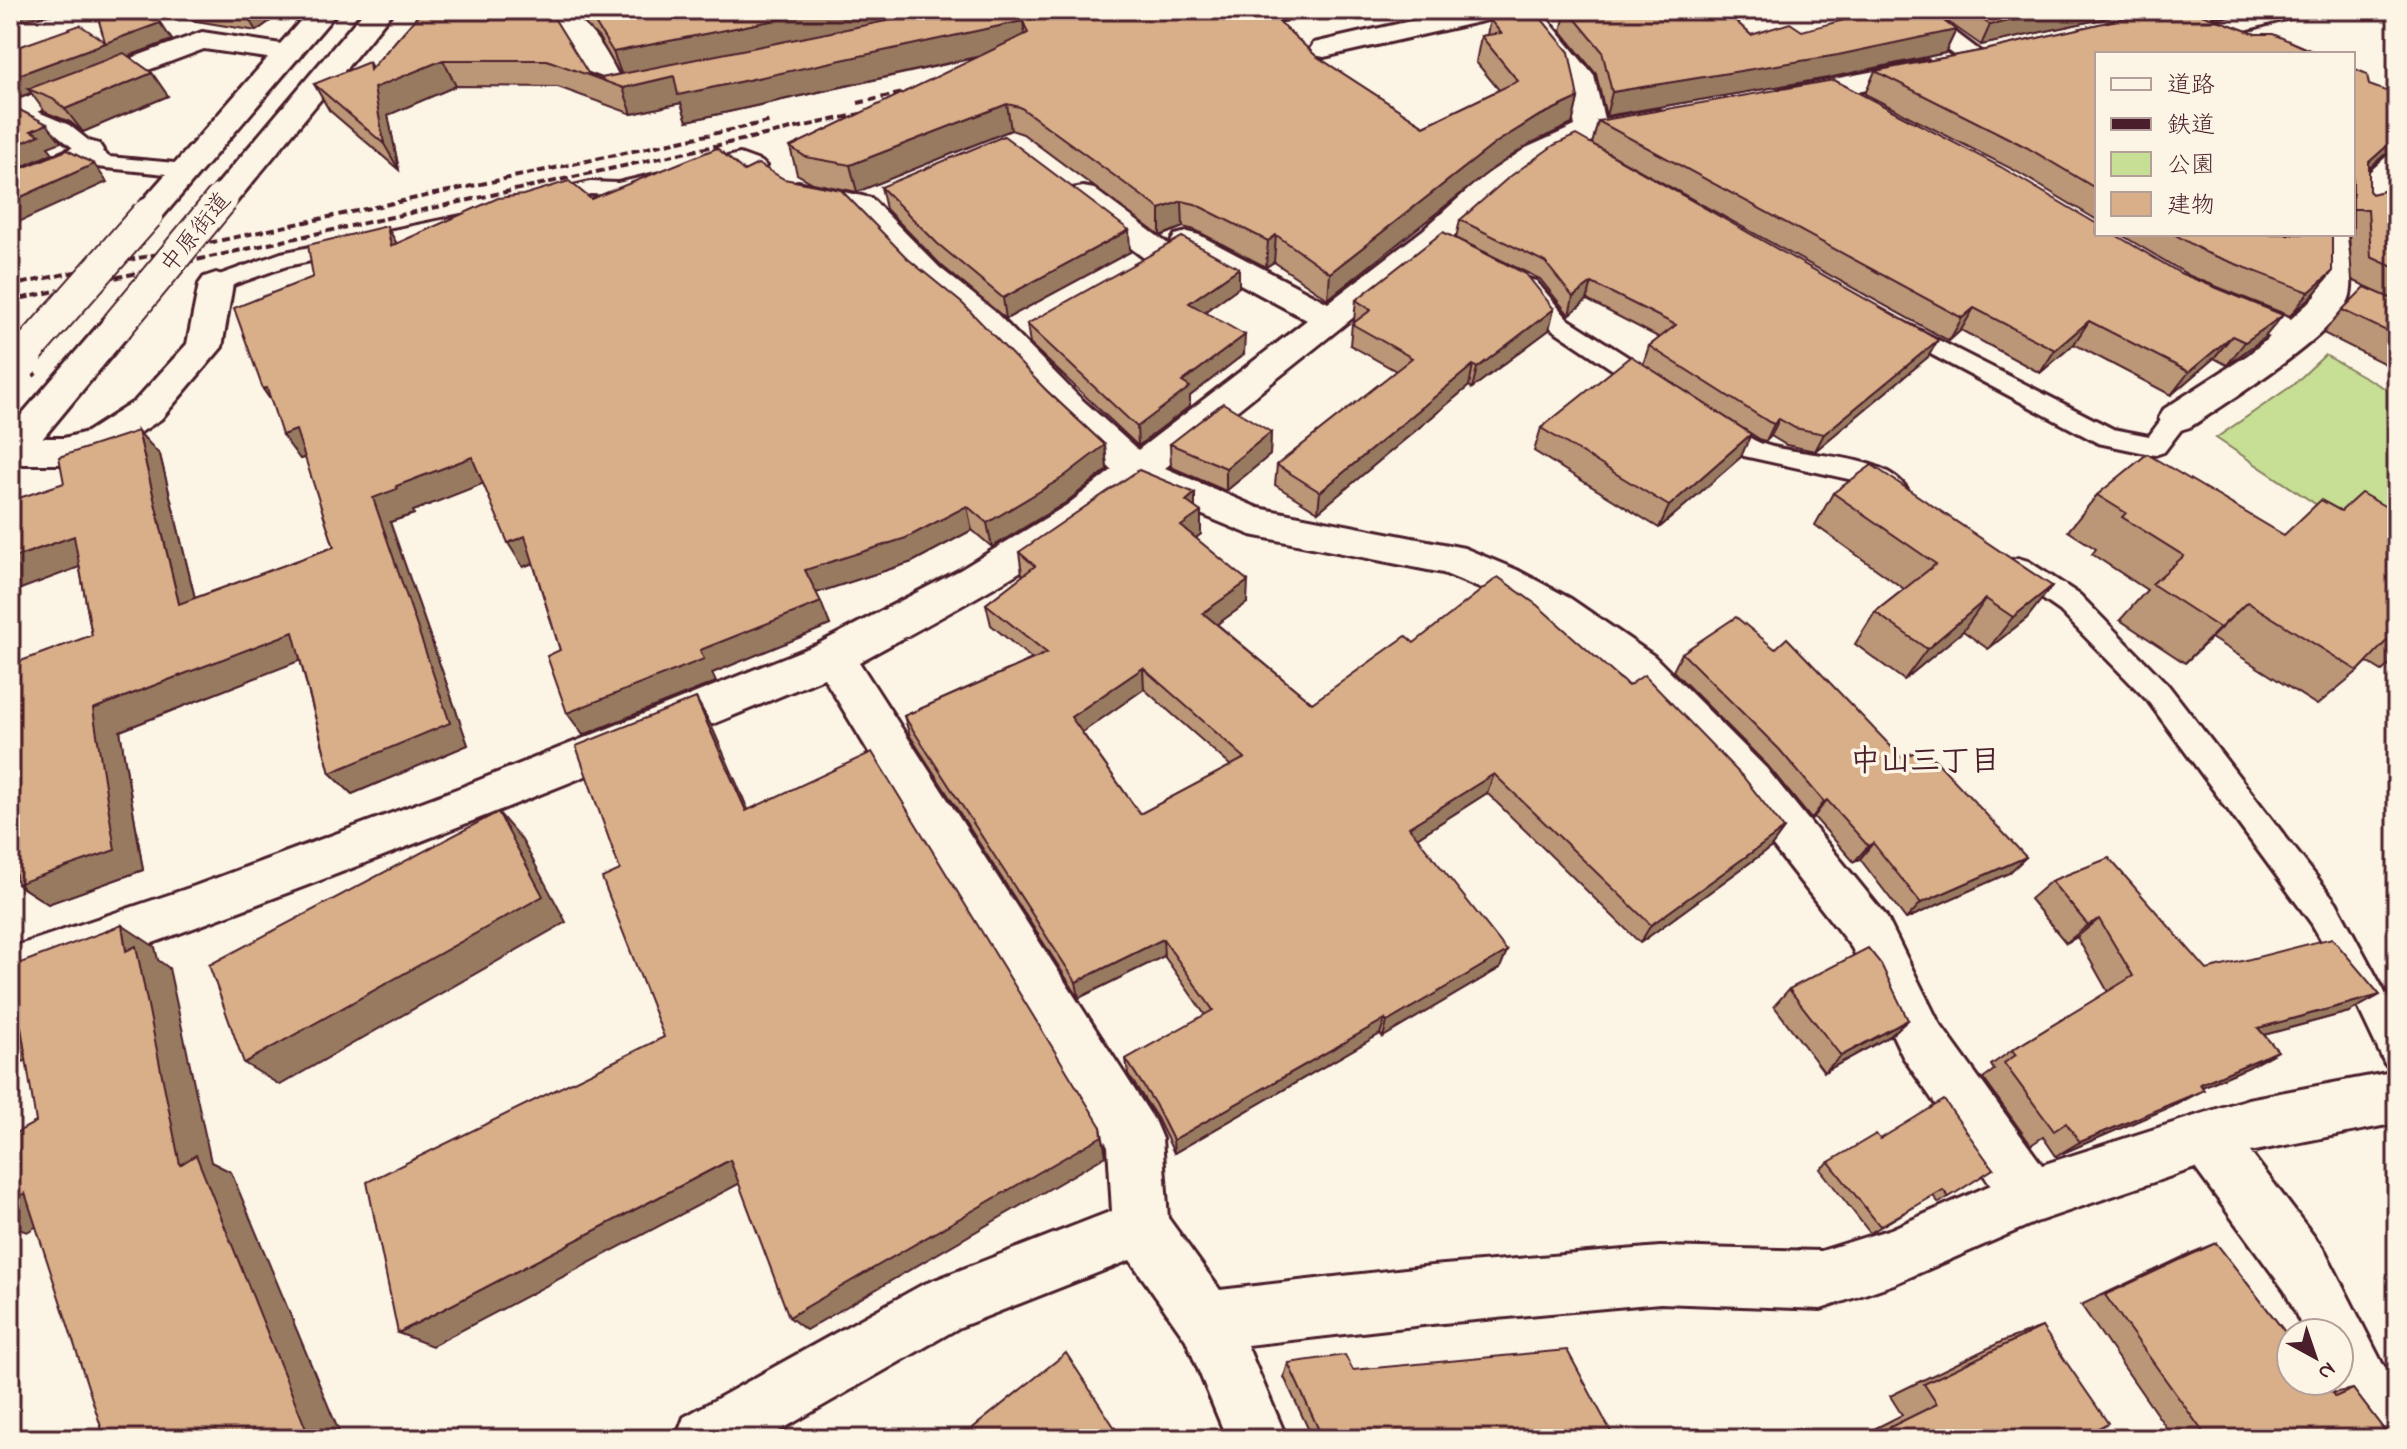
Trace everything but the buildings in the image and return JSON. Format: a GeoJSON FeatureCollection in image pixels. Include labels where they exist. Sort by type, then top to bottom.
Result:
{"type":"FeatureCollection","features":[{"type":"Feature","properties":{"kind":"street","name":"中原街道"},"geometry":{"type":"LineString","coordinates":[[14,366],[325,10]]}},
{"type":"Feature","properties":{"kind":"street","name":"中原街道"},"geometry":{"type":"LineString","coordinates":[[11,452],[380,10]]}},
{"type":"Feature","properties":{"kind":"street"},"geometry":{"type":"LineString","coordinates":[[1324,49],[1495,10]]}},
{"type":"Feature","properties":{"kind":"street"},"geometry":{"type":"LineString","coordinates":[[1526,10],[1580,76],[1584,142]]}},
{"type":"Feature","properties":{"kind":"street"},"geometry":{"type":"LineString","coordinates":[[1759,101],[1829,90],[1992,56],[1908,10]]}},
{"type":"Feature","properties":{"kind":"street"},"geometry":{"type":"LineString","coordinates":[[2212,31],[2287,10]]}},
{"type":"Feature","properties":{"kind":"street"},"geometry":{"type":"LineString","coordinates":[[554,12],[601,64],[611,92],[672,80]]}},
{"type":"Feature","properties":{"kind":"street"},"geometry":{"type":"LineString","coordinates":[[2183,21],[2251,48]]}},
{"type":"Feature","properties":{"kind":"street"},"geometry":{"type":"LineString","coordinates":[[15,111],[202,40],[288,53]]}},
{"type":"Feature","properties":{"kind":"street"},"geometry":{"type":"LineString","coordinates":[[1829,90],[1869,111]]}},
{"type":"Feature","properties":{"kind":"street"},"geometry":{"type":"LineString","coordinates":[[10,971],[195,908],[478,801],[833,656],[974,581],[1081,515],[1434,237],[1491,186],[1537,154],[1685,114]]}},
{"type":"Feature","properties":{"kind":"street"},"geometry":{"type":"LineString","coordinates":[[10,187],[88,150]]}},
{"type":"Feature","properties":{"kind":"street"},"geometry":{"type":"LineString","coordinates":[[2355,202],[2397,164]]}},
{"type":"Feature","properties":{"kind":"street"},"geometry":{"type":"LineString","coordinates":[[755,166],[803,194],[873,200],[928,275],[1016,333],[1065,405],[1138,472],[1251,521],[1450,559],[1503,581],[1556,610],[1639,668],[1750,782],[1869,932],[1921,1040],[2031,1196]]}},
{"type":"Feature","properties":{"kind":"street"},"geometry":{"type":"LineString","coordinates":[[1058,177],[1147,261],[1182,240],[1330,318]]}},
{"type":"Feature","properties":{"kind":"street"},"geometry":{"type":"LineString","coordinates":[[2177,418],[2261,363],[2327,307],[2333,296],[2344,293],[2331,236]]}},
{"type":"Feature","properties":{"kind":"street"},"geometry":{"type":"LineString","coordinates":[[11,452],[64,451],[99,442],[148,410],[204,347],[216,284]]}},
{"type":"Feature","properties":{"kind":"street"},"geometry":{"type":"LineString","coordinates":[[2191,292],[2293,333]]}},
{"type":"Feature","properties":{"kind":"street"},"geometry":{"type":"LineString","coordinates":[[833,656],[1135,1139],[1141,1228],[1207,1320],[1257,1439]]}},
{"type":"Feature","properties":{"kind":"street"},"geometry":{"type":"LineString","coordinates":[[1207,1320],[1432,1295],[1660,1275],[1821,1280],[1894,1256],[2031,1196],[2206,1138],[2248,1126],[2397,1097]]}},
{"type":"Feature","properties":{"kind":"street"},"geometry":{"type":"LineString","coordinates":[[2206,1138],[2305,1271],[2328,1317]]}},
{"type":"Feature","properties":{"kind":"street"},"geometry":{"type":"LineString","coordinates":[[706,1439],[942,1305],[1141,1228]]}},
{"type":"Feature","properties":{"kind":"street"},"geometry":{"type":"LineString","coordinates":[[2355,1372],[2397,1437]]}},
{"type":"Feature","properties":{"kind":"lane"},"geometry":{"type":"LineString","coordinates":[[15,111],[62,129],[103,163],[186,170]]}},
{"type":"Feature","properties":{"kind":"lane"},"geometry":{"type":"LineString","coordinates":[[529,204],[590,188],[618,189],[740,160],[755,166]]}},
{"type":"Feature","properties":{"kind":"lane"},"geometry":{"type":"LineString","coordinates":[[216,284],[281,260],[490,217]]}},
{"type":"Feature","properties":{"kind":"lane"},"geometry":{"type":"LineString","coordinates":[[1434,237],[1462,251]]}},
{"type":"Feature","properties":{"kind":"lane"},"geometry":{"type":"LineString","coordinates":[[1503,273],[1531,287],[1560,324],[1753,450],[1870,474],[1919,508]]}},
{"type":"Feature","properties":{"kind":"lane"},"geometry":{"type":"LineString","coordinates":[[1879,318],[2107,437],[2155,446],[2177,418]]}},
{"type":"Feature","properties":{"kind":"lane"},"geometry":{"type":"LineString","coordinates":[[1993,554],[2070,603],[2158,693],[2324,913],[2362,979],[2397,1052]]}},
{"type":"Feature","properties":{"kind":"green space"},"geometry":{"type":"Polygon","coordinates":[[[2325,355],[2397,395],[2397,558],[2216,438],[2293,385],[2325,355]]]}},
{"type":"Feature","properties":{"kind":"railway"},"geometry":{"type":"LineString","coordinates":[[1256,27],[1335,10]]}},
{"type":"Feature","properties":{"kind":"railway"},"geometry":{"type":"LineString","coordinates":[[858,103],[925,88]]}},
{"type":"Feature","properties":{"kind":"railway"},"geometry":{"type":"LineString","coordinates":[[10,301],[878,110]]}},
{"type":"Feature","properties":{"kind":"railway"},"geometry":{"type":"LineString","coordinates":[[10,286],[772,121]]}},
{"type":"Feature","properties":{"kind":"district","name":"中山三丁目"},"geometry":{"type":"Point","coordinates":[1925,760]}}]}
